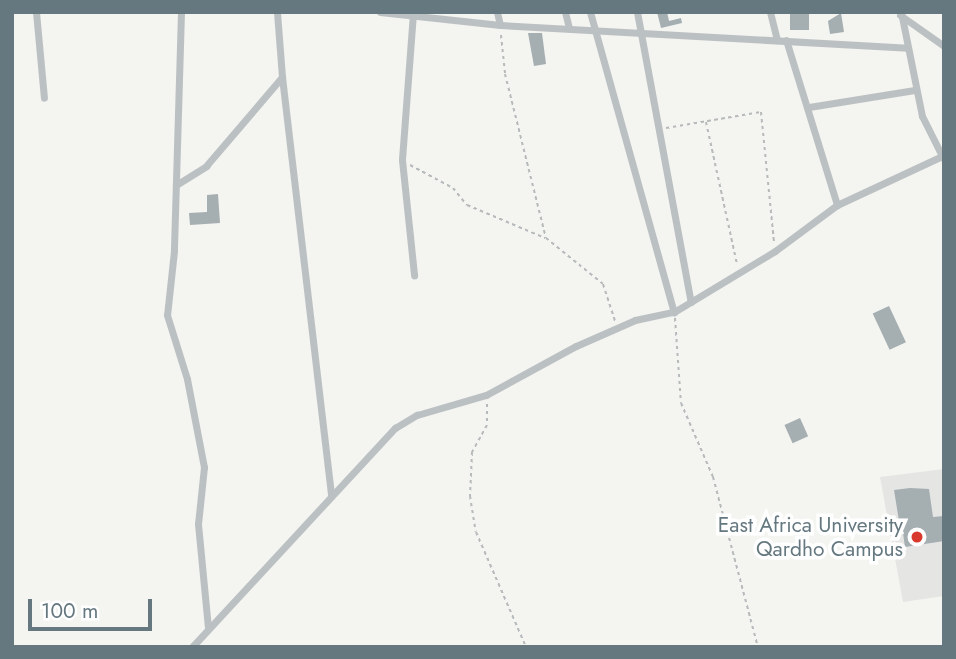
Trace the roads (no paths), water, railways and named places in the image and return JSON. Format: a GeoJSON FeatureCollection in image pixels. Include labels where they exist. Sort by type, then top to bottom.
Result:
{"type":"FeatureCollection","features":[{"type":"Feature","properties":{"kind":"street"},"geometry":{"type":"LineString","coordinates":[[36,12],[44,98]]}},
{"type":"Feature","properties":{"kind":"street"},"geometry":{"type":"LineString","coordinates":[[181,12],[176,185],[167,315],[187,379],[204,467],[198,524],[208,627]]}},
{"type":"Feature","properties":{"kind":"street"},"geometry":{"type":"LineString","coordinates":[[277,12],[282,78],[331,496]]}},
{"type":"Feature","properties":{"kind":"street"},"geometry":{"type":"LineString","coordinates":[[380,12],[499,25],[640,30],[907,48]]}},
{"type":"Feature","properties":{"kind":"street"},"geometry":{"type":"LineString","coordinates":[[497,12],[499,25]]}},
{"type":"Feature","properties":{"kind":"street"},"geometry":{"type":"LineString","coordinates":[[565,12],[569,28]]}},
{"type":"Feature","properties":{"kind":"street"},"geometry":{"type":"LineString","coordinates":[[590,12],[674,312]]}},
{"type":"Feature","properties":{"kind":"street"},"geometry":{"type":"LineString","coordinates":[[637,12],[691,302]]}},
{"type":"Feature","properties":{"kind":"street"},"geometry":{"type":"LineString","coordinates":[[770,12],[777,40]]}},
{"type":"Feature","properties":{"kind":"street"},"geometry":{"type":"LineString","coordinates":[[413,14],[402,160],[414,275]]}},
{"type":"Feature","properties":{"kind":"street"},"geometry":{"type":"LineString","coordinates":[[900,14],[944,46]]}},
{"type":"Feature","properties":{"kind":"street"},"geometry":{"type":"LineString","coordinates":[[192,647],[395,428],[417,415],[486,395],[617,329],[674,312],[775,251],[837,205],[943,157],[915,90],[900,14]]}},
{"type":"Feature","properties":{"kind":"street"},"geometry":{"type":"LineString","coordinates":[[786,40],[809,107],[837,205]]}},
{"type":"Feature","properties":{"kind":"street"},"geometry":{"type":"LineString","coordinates":[[176,185],[206,166],[282,78]]}},
{"type":"Feature","properties":{"kind":"street"},"geometry":{"type":"LineString","coordinates":[[809,107],[915,90]]}},
{"type":"Feature","properties":{"kind":"place","name":"East Africa University Qardho Campus"},"geometry":{"type":"Point","coordinates":[917,537]}}]}
